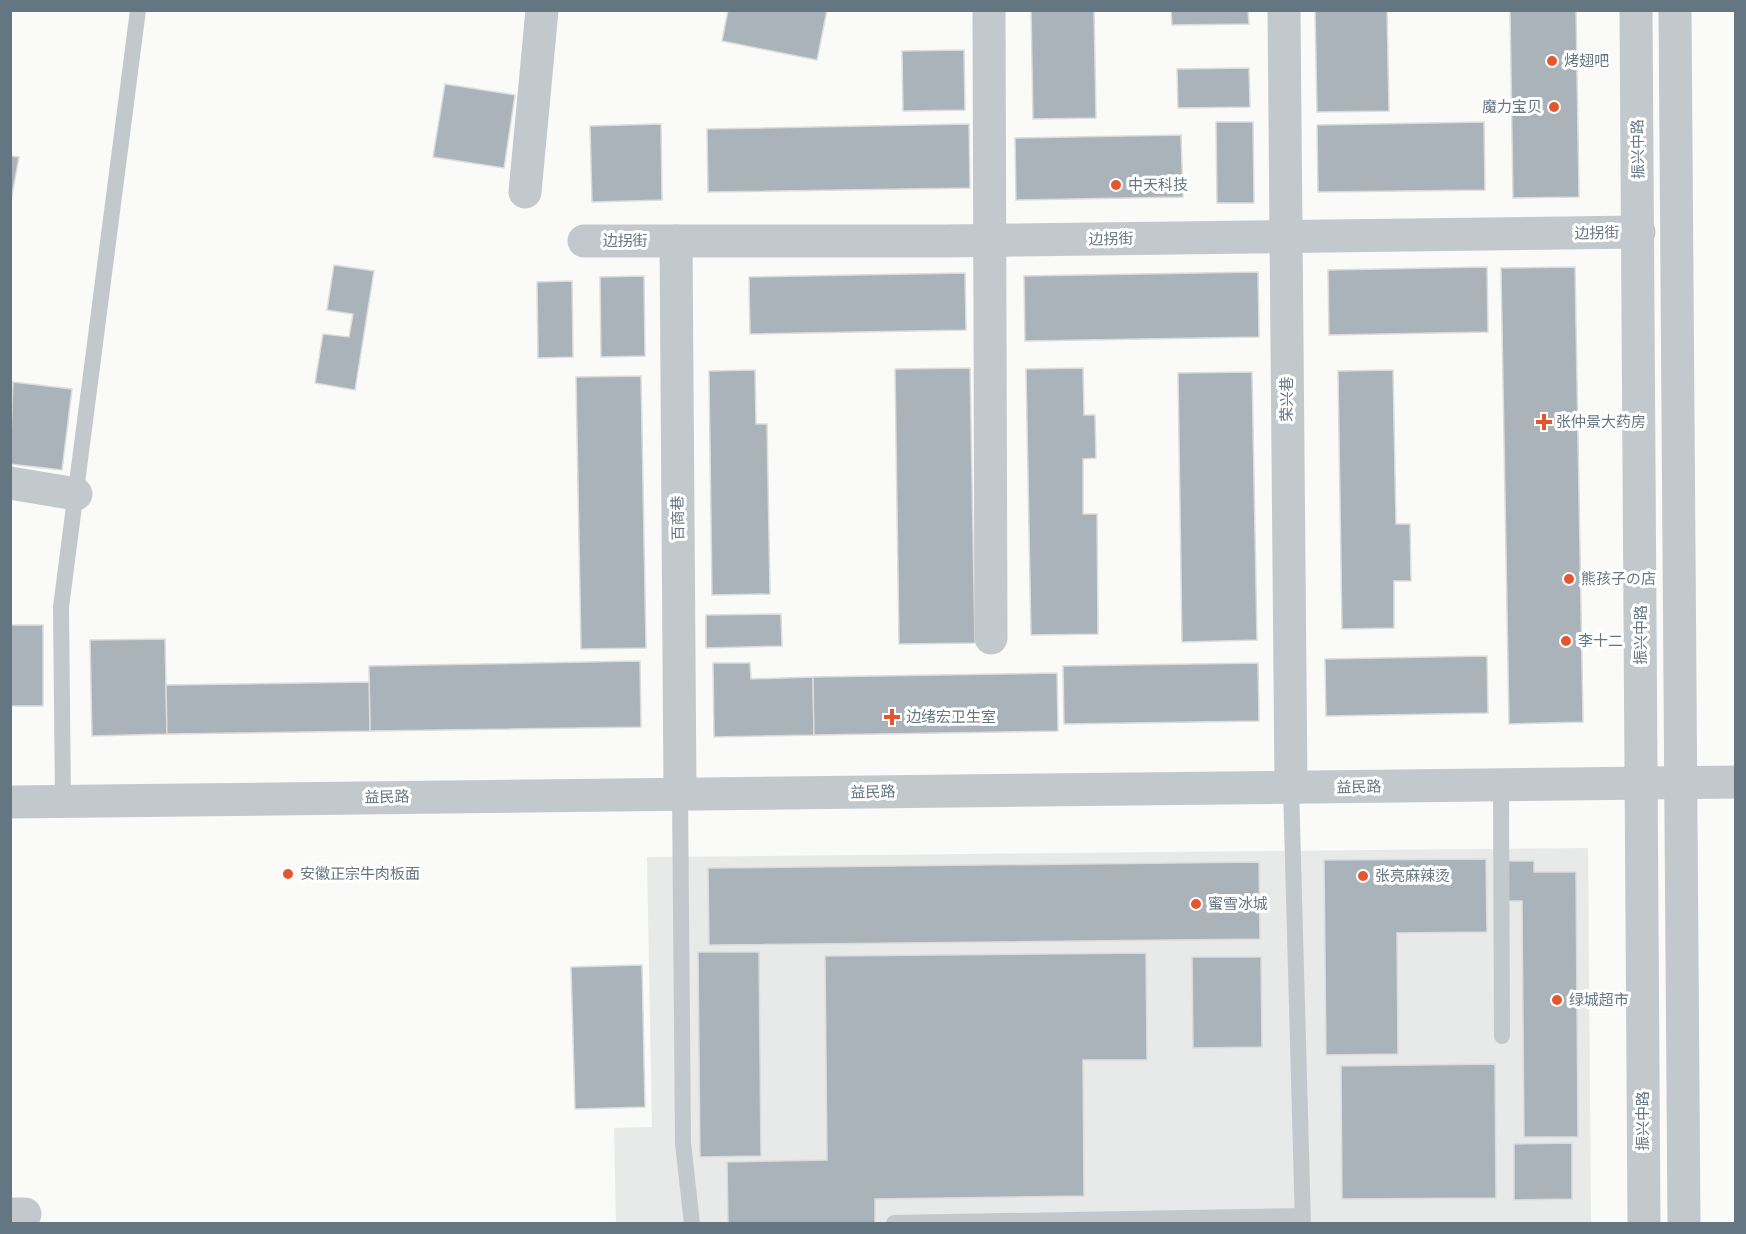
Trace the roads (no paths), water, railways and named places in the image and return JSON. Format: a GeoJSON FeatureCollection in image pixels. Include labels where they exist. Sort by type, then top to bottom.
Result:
{"type":"FeatureCollection","features":[{"type":"Feature","properties":{"kind":"street"},"geometry":{"type":"LineString","coordinates":[[525,192],[542,10]]}},
{"type":"Feature","properties":{"kind":"street"},"geometry":{"type":"LineString","coordinates":[[989,10],[991,638]]}},
{"type":"Feature","properties":{"kind":"street","name":"荣兴巷"},"geometry":{"type":"LineString","coordinates":[[1284,10],[1291,788]]}},
{"type":"Feature","properties":{"kind":"street","name":"振兴中路"},"geometry":{"type":"LineString","coordinates":[[1636,10],[1644,1224]]}},
{"type":"Feature","properties":{"kind":"street"},"geometry":{"type":"LineString","coordinates":[[1675,10],[1684,1224]]}},
{"type":"Feature","properties":{"kind":"street","name":"边拐街"},"geometry":{"type":"LineString","coordinates":[[584,241],[990,241],[1639,232]]}},
{"type":"Feature","properties":{"kind":"street","name":"百商巷"},"geometry":{"type":"LineString","coordinates":[[676,241],[681,794]]}},
{"type":"Feature","properties":{"kind":"street"},"geometry":{"type":"LineString","coordinates":[[10,483],[76,494]]}},
{"type":"Feature","properties":{"kind":"street","name":"益民路"},"geometry":{"type":"LineString","coordinates":[[10,801],[1736,782]]}},
{"type":"Feature","properties":{"kind":"lane"},"geometry":{"type":"LineString","coordinates":[[63,801],[61,607],[138,10]]}},
{"type":"Feature","properties":{"kind":"lane"},"geometry":{"type":"LineString","coordinates":[[1501,785],[1502,1036]]}},
{"type":"Feature","properties":{"kind":"lane"},"geometry":{"type":"LineString","coordinates":[[894,1223],[1303,1220],[1291,788]]}},
{"type":"Feature","properties":{"kind":"lane"},"geometry":{"type":"LineString","coordinates":[[681,794],[683,1143],[692,1224]]}},
{"type":"Feature","properties":{"kind":"place","name":"烤翅吧"},"geometry":{"type":"Point","coordinates":[1552,61]}},
{"type":"Feature","properties":{"kind":"place","name":"魔力宝贝"},"geometry":{"type":"Point","coordinates":[1554,107]}},
{"type":"Feature","properties":{"kind":"place","name":"中天科技"},"geometry":{"type":"Point","coordinates":[1116,185]}},
{"type":"Feature","properties":{"kind":"place","name":"张仲景大药房"},"geometry":{"type":"Point","coordinates":[1544,422]}},
{"type":"Feature","properties":{"kind":"place","name":"熊孩子の店"},"geometry":{"type":"Point","coordinates":[1569,579]}},
{"type":"Feature","properties":{"kind":"place","name":"李十二"},"geometry":{"type":"Point","coordinates":[1566,641]}},
{"type":"Feature","properties":{"kind":"place","name":"边绪宏卫生室"},"geometry":{"type":"Point","coordinates":[892,717]}},
{"type":"Feature","properties":{"kind":"place","name":"安徽正宗牛肉板面"},"geometry":{"type":"Point","coordinates":[288,874]}},
{"type":"Feature","properties":{"kind":"place","name":"张亮麻辣烫"},"geometry":{"type":"Point","coordinates":[1363,876]}},
{"type":"Feature","properties":{"kind":"place","name":"蜜雪冰城"},"geometry":{"type":"Point","coordinates":[1196,904]}},
{"type":"Feature","properties":{"kind":"place","name":"绿城超市"},"geometry":{"type":"Point","coordinates":[1557,1000]}}]}
